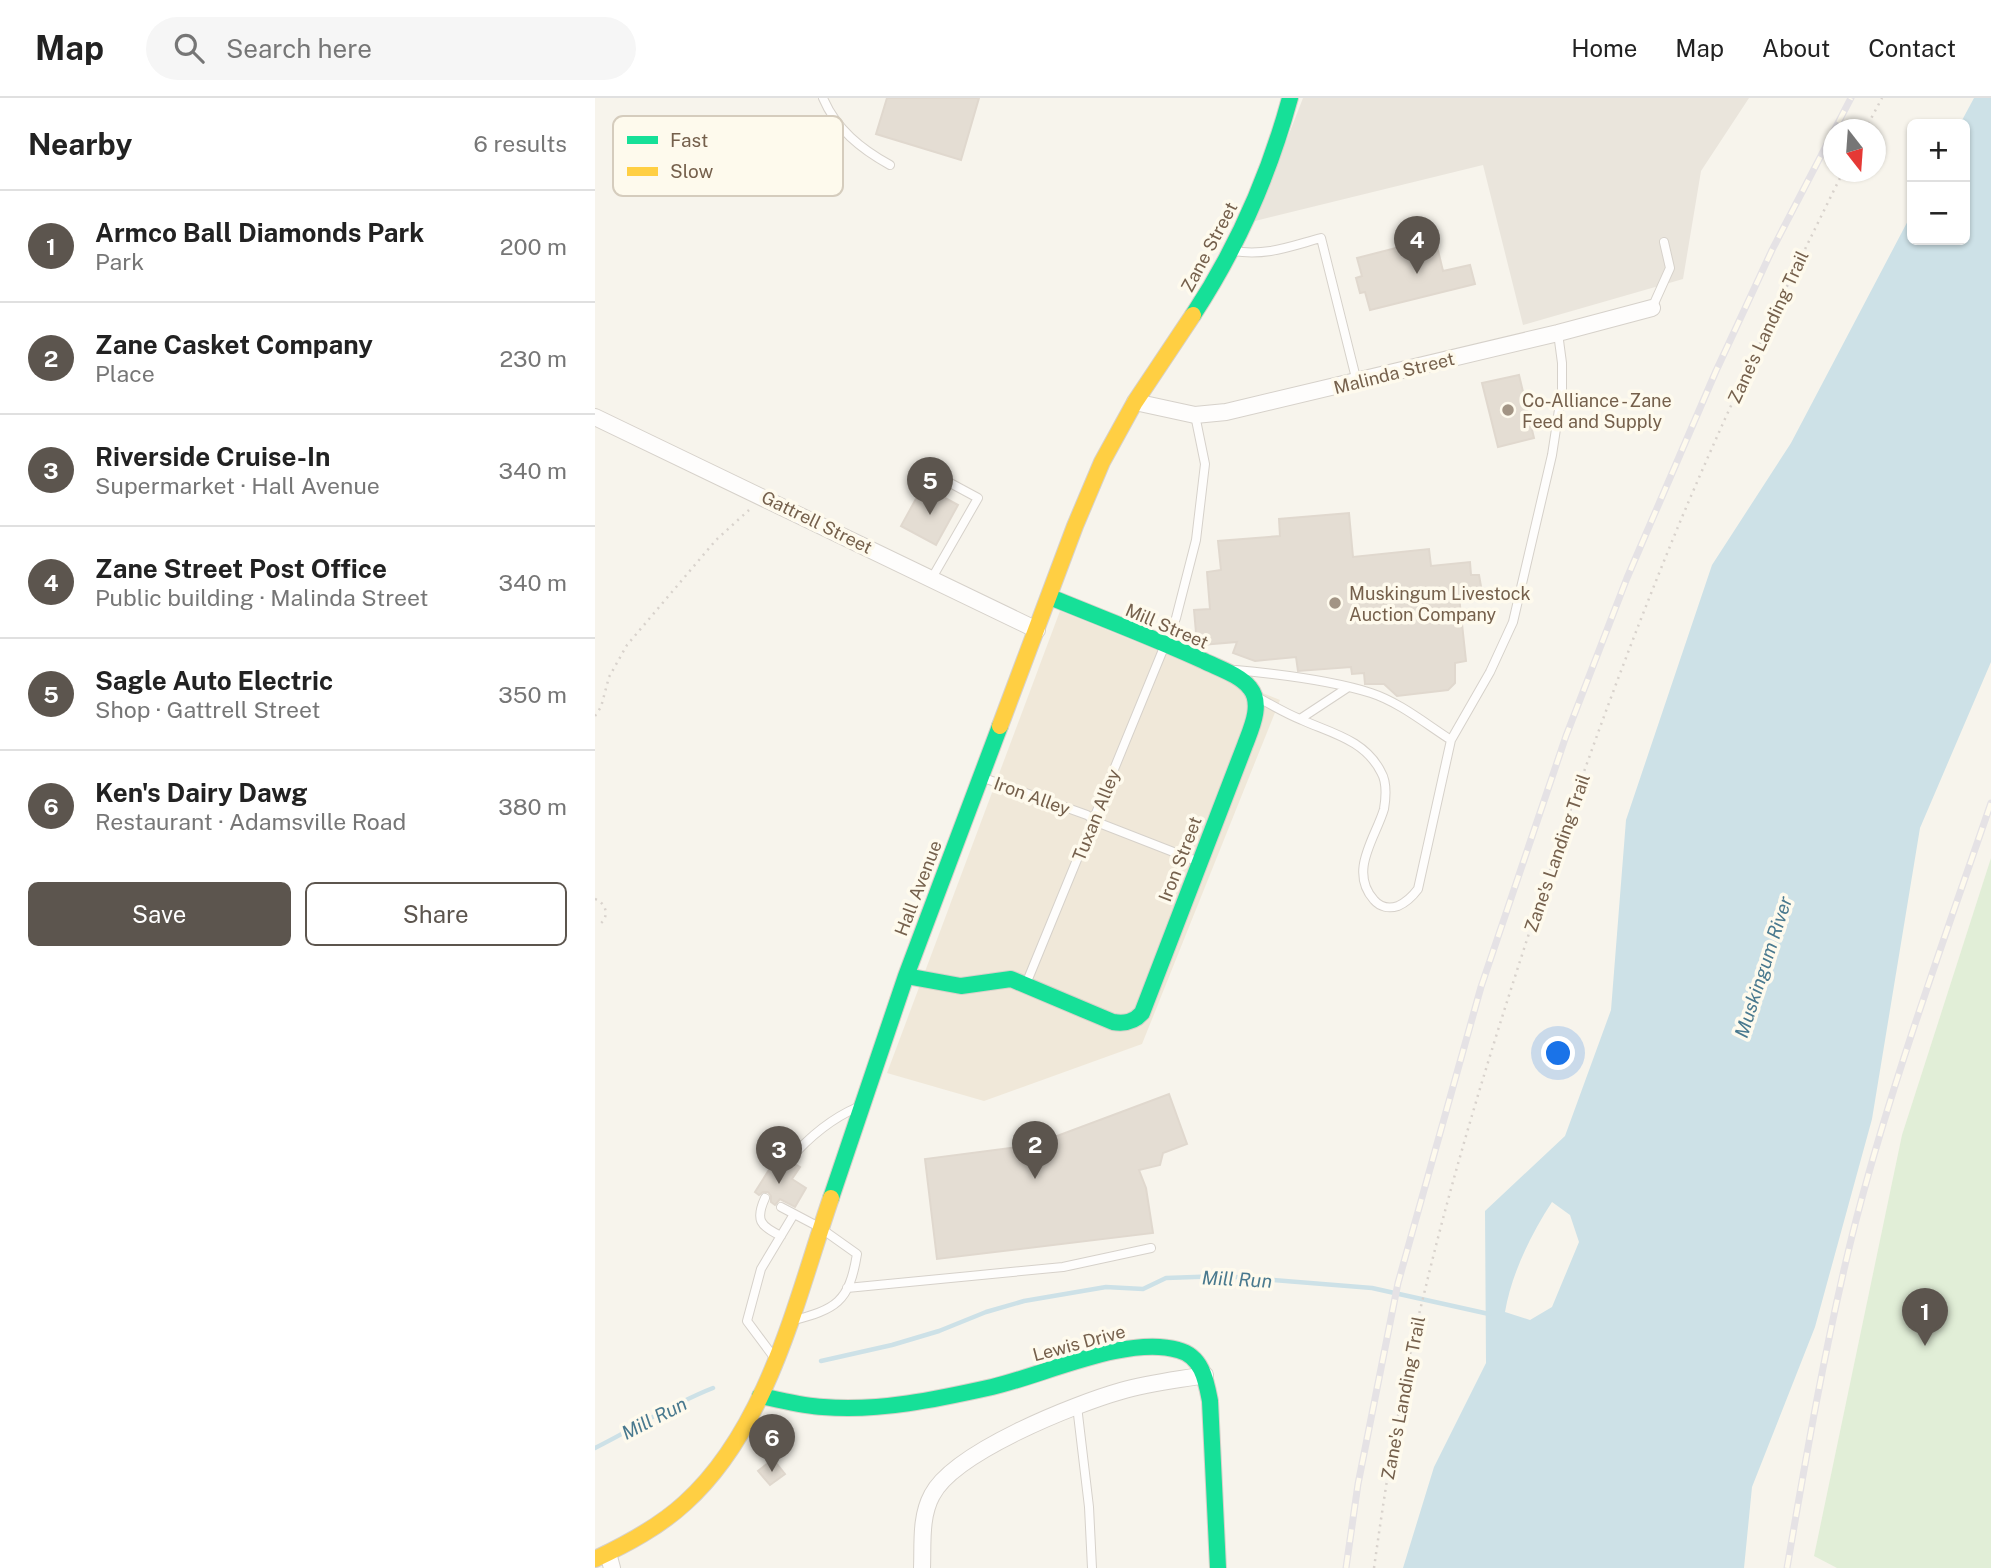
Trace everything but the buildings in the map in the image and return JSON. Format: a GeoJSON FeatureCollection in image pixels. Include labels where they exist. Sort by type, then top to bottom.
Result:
{"type":"FeatureCollection","features":[{"type":"Feature","properties":{"kind":"main road","name":"Zane Street"},"geometry":{"type":"LineString","coordinates":[[1135,402],[1232,251],[1265,179],[1290,98]]}},
{"type":"Feature","properties":{"kind":"main road","name":"Hall Avenue"},"geometry":{"type":"LineString","coordinates":[[605,1560],[657,1526],[704,1485],[737,1442],[760,1396],[776,1359],[905,976],[1102,461],[1135,402]]}},
{"type":"Feature","properties":{"kind":"main road","name":"Mill Street"},"geometry":{"type":"LineString","coordinates":[[1050,597],[1219,668],[1247,684],[1254,699]]}},
{"type":"Feature","properties":{"kind":"main road","name":"Iron Street"},"geometry":{"type":"LineString","coordinates":[[1026,984],[1113,1022],[1132,1022],[1142,1013],[1245,745],[1255,716],[1254,699]]}},
{"type":"Feature","properties":{"kind":"main road"},"geometry":{"type":"LineString","coordinates":[[905,976],[961,985],[999,979],[1011,979],[1026,984]]}},
{"type":"Feature","properties":{"kind":"main road","name":"Lewis Drive"},"geometry":{"type":"LineString","coordinates":[[760,1396],[831,1408],[875,1406],[994,1386],[1131,1348],[1157,1345],[1191,1356],[1205,1375]]}},
{"type":"Feature","properties":{"kind":"main road"},"geometry":{"type":"LineString","coordinates":[[1205,1375],[1213,1427],[1218,1568]]}},
{"type":"Feature","properties":{"kind":"street","name":"Malinda Street"},"geometry":{"type":"LineString","coordinates":[[1135,402],[1195,415],[1251,407],[1557,333],[1652,307]]}},
{"type":"Feature","properties":{"kind":"street","name":"Gattrell Street"},"geometry":{"type":"LineString","coordinates":[[595,417],[1037,630]]}},
{"type":"Feature","properties":{"kind":"street"},"geometry":{"type":"LineString","coordinates":[[922,1568],[924,1518],[932,1493],[965,1463],[992,1446],[1077,1406],[1131,1389],[1205,1375]]}},
{"type":"Feature","properties":{"kind":"lane"},"geometry":{"type":"LineString","coordinates":[[823,98],[832,116]]}},
{"type":"Feature","properties":{"kind":"lane"},"geometry":{"type":"LineString","coordinates":[[843,131],[871,155],[890,165]]}},
{"type":"Feature","properties":{"kind":"lane"},"geometry":{"type":"LineString","coordinates":[[1232,251],[1267,253],[1321,239],[1357,382]]}},
{"type":"Feature","properties":{"kind":"lane"},"geometry":{"type":"LineString","coordinates":[[1652,307],[1670,268],[1664,242]]}},
{"type":"Feature","properties":{"kind":"lane"},"geometry":{"type":"LineString","coordinates":[[1254,699],[1353,742],[1365,751],[1382,773],[1385,785],[1384,810],[1366,853],[1364,875],[1367,889],[1381,906],[1391,908],[1411,899],[1418,889],[1451,740],[1490,672],[1513,622],[1552,455],[1562,390],[1563,363],[1557,333]]}},
{"type":"Feature","properties":{"kind":"lane","name":"Tuxan Alley"},"geometry":{"type":"LineString","coordinates":[[1026,984],[1179,609],[1196,540],[1205,464],[1195,415]]}},
{"type":"Feature","properties":{"kind":"lane"},"geometry":{"type":"LineString","coordinates":[[932,578],[978,498],[939,477]]}},
{"type":"Feature","properties":{"kind":"lane"},"geometry":{"type":"LineString","coordinates":[[1219,668],[1298,677],[1371,692],[1451,740]]}},
{"type":"Feature","properties":{"kind":"lane"},"geometry":{"type":"LineString","coordinates":[[1300,719],[1347,688]]}},
{"type":"Feature","properties":{"kind":"lane","name":"Iron Alley"},"geometry":{"type":"LineString","coordinates":[[981,777],[1199,862]]}},
{"type":"Feature","properties":{"kind":"lane"},"geometry":{"type":"LineString","coordinates":[[789,1160],[825,1125],[861,1105]]}},
{"type":"Feature","properties":{"kind":"lane"},"geometry":{"type":"LineString","coordinates":[[765,1198],[758,1212],[761,1222],[781,1236]]}},
{"type":"Feature","properties":{"kind":"lane"},"geometry":{"type":"LineString","coordinates":[[781,1207],[820,1227],[857,1254],[854,1271],[842,1300],[830,1309],[788,1322]]}},
{"type":"Feature","properties":{"kind":"lane"},"geometry":{"type":"LineString","coordinates":[[776,1359],[747,1321],[761,1269],[794,1214]]}},
{"type":"Feature","properties":{"kind":"lane"},"geometry":{"type":"LineString","coordinates":[[847,1288],[1063,1267],[1151,1248]]}},
{"type":"Feature","properties":{"kind":"lane"},"geometry":{"type":"LineString","coordinates":[[1077,1406],[1089,1507],[1092,1568]]}},
{"type":"Feature","properties":{"kind":"path"},"geometry":{"type":"LineString","coordinates":[[1871,119],[1882,98]]}},
{"type":"Feature","properties":{"kind":"path","name":"Zane's Landing Trail"},"geometry":{"type":"LineString","coordinates":[[1374,1568],[1385,1487],[1420,1310],[1492,1046],[1544,885],[1600,728],[1696,486],[1784,289],[1838,182]]}},
{"type":"Feature","properties":{"kind":"path"},"geometry":{"type":"LineString","coordinates":[[595,716],[601,707],[609,677],[627,645],[716,540],[741,516],[766,498]]}},
{"type":"Feature","properties":{"kind":"path"},"geometry":{"type":"LineString","coordinates":[[595,899],[601,902],[605,910],[604,921],[600,924]]}},
{"type":"Feature","properties":{"kind":"shaded area"},"geometry":{"type":"Polygon","coordinates":[[[1303,98],[1749,98],[1701,171],[1683,279],[1523,325],[1483,165],[1255,221],[1303,98]]]}},
{"type":"Feature","properties":{"kind":"shaded area"},"geometry":{"type":"Polygon","coordinates":[[[1060,611],[1280,700],[1142,1044],[984,1101],[887,1073],[1060,611]]]}},
{"type":"Feature","properties":{"kind":"green space"},"geometry":{"type":"Polygon","coordinates":[[[1991,858],[1991,1568],[1837,1568],[1814,1556],[1902,1135],[1991,858]]]}},
{"type":"Feature","properties":{"kind":"water","name":"Muskingum River"},"geometry":{"type":"Polygon","coordinates":[[[1974,98],[1991,98],[1991,662],[1920,828],[1872,1119],[1815,1327],[1752,1487],[1744,1568],[1403,1568],[1434,1467],[1486,1363],[1485,1211],[1565,1136],[1611,1010],[1626,820],[1712,565],[1791,443],[1907,223],[1907,245],[1970,245],[1970,119],[1963,119],[1974,98]],[[1552,1202],[1523,1255],[1505,1312],[1530,1320],[1552,1307],[1579,1242],[1570,1215],[1552,1202]]]}},
{"type":"Feature","properties":{"kind":"waterway","name":"Mill Run"},"geometry":{"type":"LineString","coordinates":[[821,1361],[892,1345],[1024,1301],[1106,1287],[1143,1289],[1166,1278],[1223,1276],[1372,1288],[1489,1314]]}},
{"type":"Feature","properties":{"kind":"waterway","name":"Mill Run"},"geometry":{"type":"LineString","coordinates":[[595,1448],[713,1388]]}},
{"type":"Feature","properties":{"kind":"railway"},"geometry":{"type":"LineString","coordinates":[[1346,1568],[1358,1484],[1398,1283],[1481,987],[1566,736],[1627,578],[1716,371],[1772,250],[1851,98]]}},
{"type":"Feature","properties":{"kind":"railway"},"geometry":{"type":"LineString","coordinates":[[1787,1568],[1825,1360],[1852,1236],[1882,1126],[1991,803]]}},
{"type":"Feature","properties":{"kind":"traffic: fast"},"geometry":{"type":"LineString","coordinates":[[1193,315],[1224,264],[1250,210],[1262,183],[1290,98]]}},
{"type":"Feature","properties":{"kind":"traffic: fast"},"geometry":{"type":"LineString","coordinates":[[906,976],[961,986],[1011,979],[1113,1022],[1136,1018],[1142,1013],[1250,732],[1256,701],[1250,688],[1241,679],[1166,644],[1050,597]]}},
{"type":"Feature","properties":{"kind":"traffic: fast"},"geometry":{"type":"LineString","coordinates":[[831,1198],[906,976],[1000,726]]}},
{"type":"Feature","properties":{"kind":"traffic: fast"},"geometry":{"type":"LineString","coordinates":[[760,1396],[815,1406],[886,1406],[992,1387],[1110,1352],[1157,1347],[1186,1353],[1198,1363],[1210,1401],[1218,1568]]}},
{"type":"Feature","properties":{"kind":"traffic: slow"},"geometry":{"type":"LineString","coordinates":[[1000,726],[1075,526],[1102,462],[1135,402],[1193,315]]}},
{"type":"Feature","properties":{"kind":"traffic: slow"},"geometry":{"type":"LineString","coordinates":[[595,1559],[642,1534],[675,1512],[714,1473],[738,1438],[776,1361],[831,1198]]}},
{"type":"Feature","properties":{"kind":"place","name":"Zane Street Post Office"},"geometry":{"type":"Point","coordinates":[1417,274]}},
{"type":"Feature","properties":{"kind":"place","name":"Co-Alliance - Zane Feed and Supply"},"geometry":{"type":"Point","coordinates":[1508,410]}},
{"type":"Feature","properties":{"kind":"place","name":"Sagle Auto Electric"},"geometry":{"type":"Point","coordinates":[930,515]}},
{"type":"Feature","properties":{"kind":"place","name":"Muskingum Livestock Auction Company"},"geometry":{"type":"Point","coordinates":[1335,603]}},
{"type":"Feature","properties":{"kind":"place","name":"Zane Casket Company"},"geometry":{"type":"Point","coordinates":[1035,1179]}},
{"type":"Feature","properties":{"kind":"place","name":"Riverside Cruise-In"},"geometry":{"type":"Point","coordinates":[779,1184]}},
{"type":"Feature","properties":{"kind":"place","name":"Armco Ball Diamonds Park"},"geometry":{"type":"Point","coordinates":[1925,1346]}},
{"type":"Feature","properties":{"kind":"place","name":"Ken's Dairy Dawg"},"geometry":{"type":"Point","coordinates":[772,1472]}}]}
